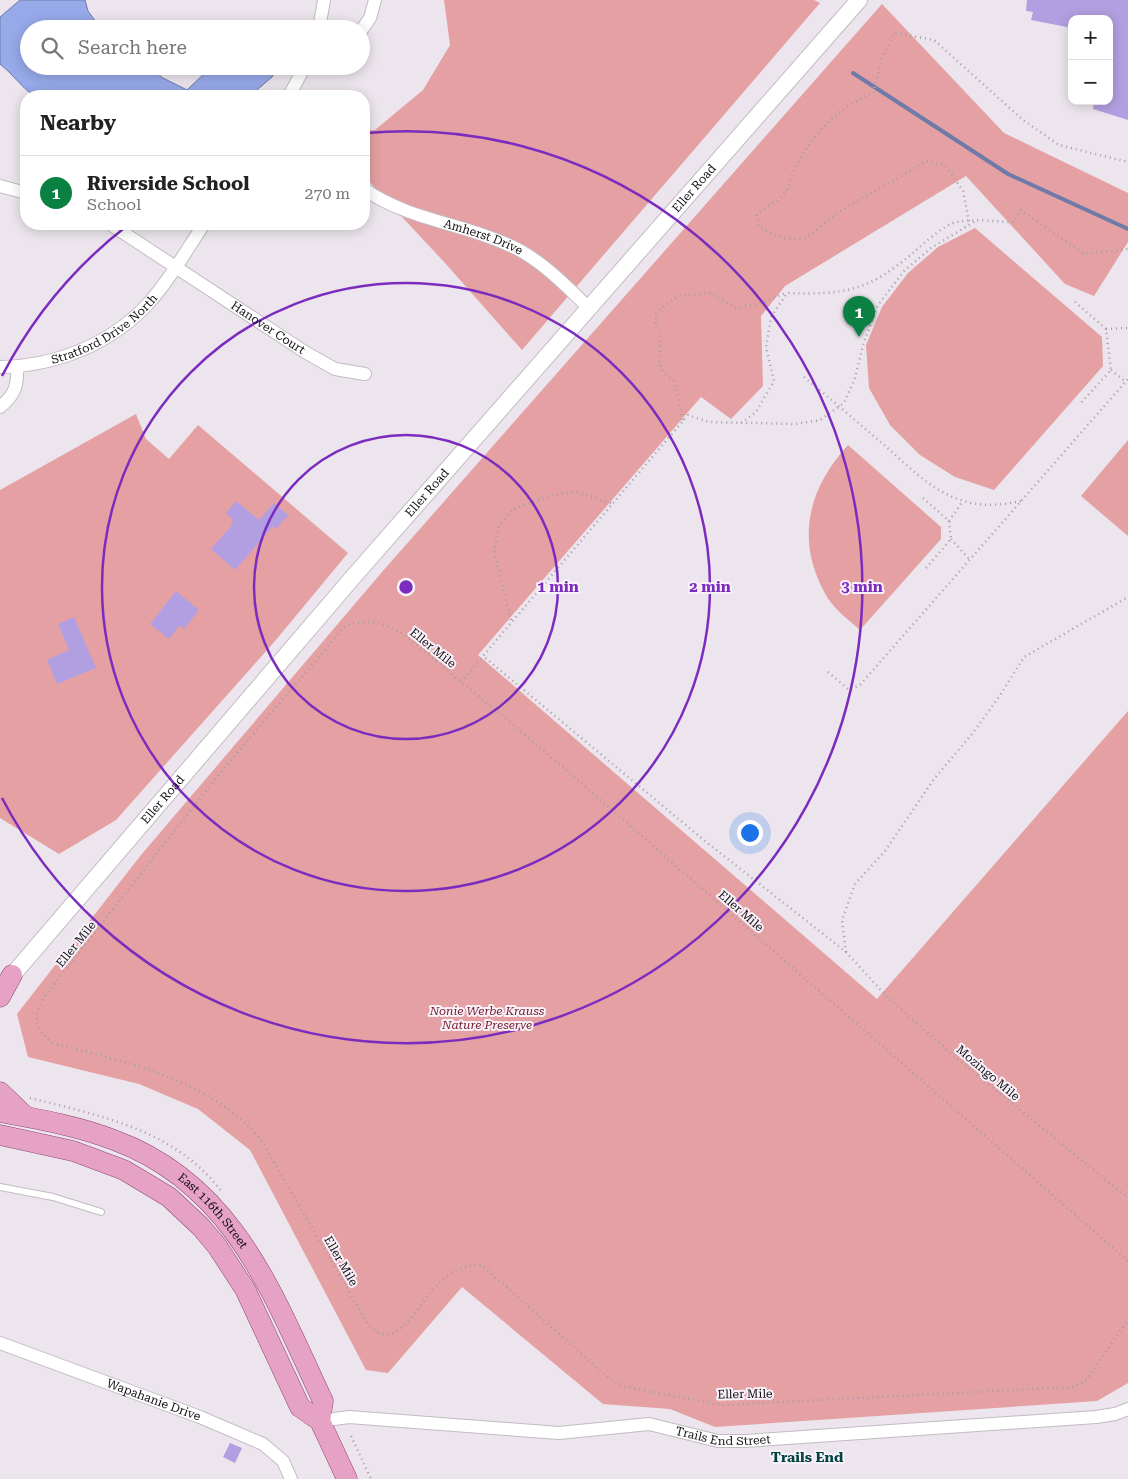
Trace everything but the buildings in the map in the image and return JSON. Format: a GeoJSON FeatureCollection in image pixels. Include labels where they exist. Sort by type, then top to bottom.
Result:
{"type":"FeatureCollection","features":[{"type":"Feature","properties":{"kind":"main road"},"geometry":{"type":"LineString","coordinates":[[0,997],[12,975]]}},
{"type":"Feature","properties":{"kind":"main road"},"geometry":{"type":"LineString","coordinates":[[0,1092],[27,1117]]}},
{"type":"Feature","properties":{"kind":"main road","name":"East 116th Street"},"geometry":{"type":"LineString","coordinates":[[0,1112],[96,1134],[136,1150],[180,1176],[215,1207],[239,1236],[267,1282],[323,1400],[320,1421]]}},
{"type":"Feature","properties":{"kind":"main road","name":"East 116th Street"},"geometry":{"type":"LineString","coordinates":[[0,1136],[96,1159],[146,1182],[181,1208],[201,1227],[231,1266],[245,1289],[300,1407],[320,1421],[345,1474]]}},
{"type":"Feature","properties":{"kind":"street"},"geometry":{"type":"LineString","coordinates":[[321,20],[324,0]]}},
{"type":"Feature","properties":{"kind":"street"},"geometry":{"type":"LineString","coordinates":[[369,20],[375,0]]}},
{"type":"Feature","properties":{"kind":"street","name":"Eller Road"},"geometry":{"type":"LineString","coordinates":[[0,991],[354,576],[858,0]]}},
{"type":"Feature","properties":{"kind":"street"},"geometry":{"type":"LineString","coordinates":[[292,90],[300,75]]}},
{"type":"Feature","properties":{"kind":"street"},"geometry":{"type":"LineString","coordinates":[[0,186],[20,191]]}},
{"type":"Feature","properties":{"kind":"street","name":"Amherst Drive"},"geometry":{"type":"LineString","coordinates":[[370,193],[398,209],[490,239],[521,252],[547,270],[589,308]]}},
{"type":"Feature","properties":{"kind":"street","name":"Hanover Court"},"geometry":{"type":"LineString","coordinates":[[119,230],[335,369],[365,374]]}},
{"type":"Feature","properties":{"kind":"street","name":"Stratford Drive North"},"geometry":{"type":"LineString","coordinates":[[0,367],[17,367],[50,362],[71,355],[118,329],[146,306],[200,230]]}},
{"type":"Feature","properties":{"kind":"street"},"geometry":{"type":"LineString","coordinates":[[0,406],[14,392],[18,382],[17,367]]}},
{"type":"Feature","properties":{"kind":"street","name":"Wapahanie Drive"},"geometry":{"type":"LineString","coordinates":[[0,1343],[200,1417],[263,1444],[283,1461],[291,1479]]}},
{"type":"Feature","properties":{"kind":"street","name":"Trails End Street"},"geometry":{"type":"LineString","coordinates":[[320,1421],[350,1417],[558,1433],[649,1424],[718,1441],[745,1441],[1096,1416],[1115,1414],[1128,1409]]}},
{"type":"Feature","properties":{"kind":"lane"},"geometry":{"type":"LineString","coordinates":[[0,1187],[53,1197],[101,1212]]}},
{"type":"Feature","properties":{"kind":"path"},"geometry":{"type":"LineString","coordinates":[[874,93],[880,60],[894,34],[934,40],[1023,120],[1059,146],[1128,162]]}},
{"type":"Feature","properties":{"kind":"path"},"geometry":{"type":"LineString","coordinates":[[874,87],[874,93]]}},
{"type":"Feature","properties":{"kind":"path"},"geometry":{"type":"LineString","coordinates":[[874,93],[859,99],[813,136],[784,194],[764,207],[757,215],[758,226],[764,231],[790,240],[806,238],[860,198],[898,179],[926,160],[946,166],[963,191],[969,222]]}},
{"type":"Feature","properties":{"kind":"path"},"geometry":{"type":"LineString","coordinates":[[683,421],[674,381],[663,374],[658,362],[662,345],[660,332],[655,327],[656,313],[678,296],[710,293],[734,308],[758,304],[787,293],[828,294],[864,286],[892,271],[926,242],[956,222],[1014,222],[1022,210],[1084,254],[1128,249]]}},
{"type":"Feature","properties":{"kind":"path"},"geometry":{"type":"LineString","coordinates":[[461,682],[688,415],[709,422],[795,424],[820,420],[844,403],[855,378],[862,345],[878,305],[904,271],[931,248],[974,222]]}},
{"type":"Feature","properties":{"kind":"path"},"geometry":{"type":"LineString","coordinates":[[741,423],[756,412],[774,381],[766,347],[770,317],[787,293]]}},
{"type":"Feature","properties":{"kind":"path"},"geometry":{"type":"LineString","coordinates":[[1075,302],[1106,329],[1110,370],[1079,405]]}},
{"type":"Feature","properties":{"kind":"path"},"geometry":{"type":"LineString","coordinates":[[1106,329],[1128,328]]}},
{"type":"Feature","properties":{"kind":"path"},"geometry":{"type":"LineString","coordinates":[[828,672],[849,690],[860,685],[1127,381],[1110,370]]}},
{"type":"Feature","properties":{"kind":"path"},"geometry":{"type":"LineString","coordinates":[[804,376],[914,472],[941,491],[964,501],[983,505],[1022,500]]}},
{"type":"Feature","properties":{"kind":"path"},"geometry":{"type":"LineString","coordinates":[[512,621],[494,552],[499,526],[512,509],[552,495],[577,492],[613,504]]}},
{"type":"Feature","properties":{"kind":"path"},"geometry":{"type":"LineString","coordinates":[[923,498],[949,521],[951,540],[970,560]]}},
{"type":"Feature","properties":{"kind":"path"},"geometry":{"type":"LineString","coordinates":[[949,521],[964,501]]}},
{"type":"Feature","properties":{"kind":"path"},"geometry":{"type":"LineString","coordinates":[[926,568],[951,540]]}},
{"type":"Feature","properties":{"kind":"path"},"geometry":{"type":"LineString","coordinates":[[846,952],[842,920],[855,884],[885,851],[934,778],[972,734],[1000,697],[1024,657],[1128,597]]}},
{"type":"Feature","properties":{"kind":"path","name":"Eller Mile"},"geometry":{"type":"LineString","coordinates":[[1128,1261],[541,748],[405,635],[382,623],[362,621],[346,625],[216,778],[44,997],[37,1009],[36,1020],[41,1034],[53,1043],[170,1076],[208,1096],[242,1118],[260,1138],[366,1321],[372,1330],[381,1334],[392,1334],[401,1328],[438,1284],[453,1271],[469,1264],[482,1265],[613,1380],[636,1389],[722,1405],[1072,1386],[1085,1382],[1128,1320]]}},
{"type":"Feature","properties":{"kind":"path","name":"Mozingo Mile"},"geometry":{"type":"LineString","coordinates":[[483,656],[705,841],[846,952],[888,998],[955,1057],[1128,1198]]}},
{"type":"Feature","properties":{"kind":"path"},"geometry":{"type":"LineString","coordinates":[[351,1436],[371,1479]]}},
{"type":"Feature","properties":{"kind":"green space"},"geometry":{"type":"Polygon","coordinates":[[[444,0],[814,0],[820,3],[522,350],[370,182],[370,130],[375,130],[423,90],[450,45],[444,0]]]}},
{"type":"Feature","properties":{"kind":"green space","name":"Nonie Werbe Krauss Nature Preserve"},"geometry":{"type":"Polygon","coordinates":[[[882,4],[1004,133],[1128,193],[1128,242],[1094,296],[1065,284],[966,176],[785,286],[761,316],[763,386],[731,419],[701,397],[478,655],[877,999],[1128,711],[1128,1383],[1097,1401],[715,1427],[670,1409],[603,1404],[462,1287],[388,1373],[366,1370],[250,1150],[198,1109],[139,1084],[28,1057],[17,1014],[141,855],[382,572],[882,4]]]}},
{"type":"Feature","properties":{"kind":"green space"},"geometry":{"type":"Polygon","coordinates":[[[975,228],[1102,337],[1103,366],[994,490],[955,477],[920,455],[890,425],[869,388],[866,345],[882,307],[908,273],[938,247],[975,228]]]}},
{"type":"Feature","properties":{"kind":"green space"},"geometry":{"type":"Polygon","coordinates":[[[136,414],[146,439],[169,459],[198,425],[348,553],[275,641],[116,820],[59,854],[0,818],[0,490],[136,414]]]}},
{"type":"Feature","properties":{"kind":"green space"},"geometry":{"type":"Polygon","coordinates":[[[1128,440],[1128,536],[1081,496],[1128,440]]]}},
{"type":"Feature","properties":{"kind":"green space"},"geometry":{"type":"Polygon","coordinates":[[[848,445],[941,527],[941,539],[860,630],[838,611],[827,597],[817,577],[811,556],[809,537],[810,517],[815,498],[834,462],[848,445]]]}},
{"type":"Feature","properties":{"kind":"water"},"geometry":{"type":"Polygon","coordinates":[[[20,0],[85,0],[88,11],[94,20],[20,20],[20,75],[160,75],[187,90],[26,90],[0,64],[0,17],[20,0]]]}},
{"type":"Feature","properties":{"kind":"water"},"geometry":{"type":"Polygon","coordinates":[[[203,75],[273,75],[257,90],[187,90],[203,75]]]}},
{"type":"Feature","properties":{"kind":"waterway"},"geometry":{"type":"LineString","coordinates":[[853,73],[1008,174],[1128,229]]}},
{"type":"Feature","properties":{"kind":"place","name":"Riverside School"},"geometry":{"type":"Point","coordinates":[859,337]}},
{"type":"Feature","properties":{"kind":"district","name":"Trails End"},"geometry":{"type":"Point","coordinates":[807,1457]}}]}
